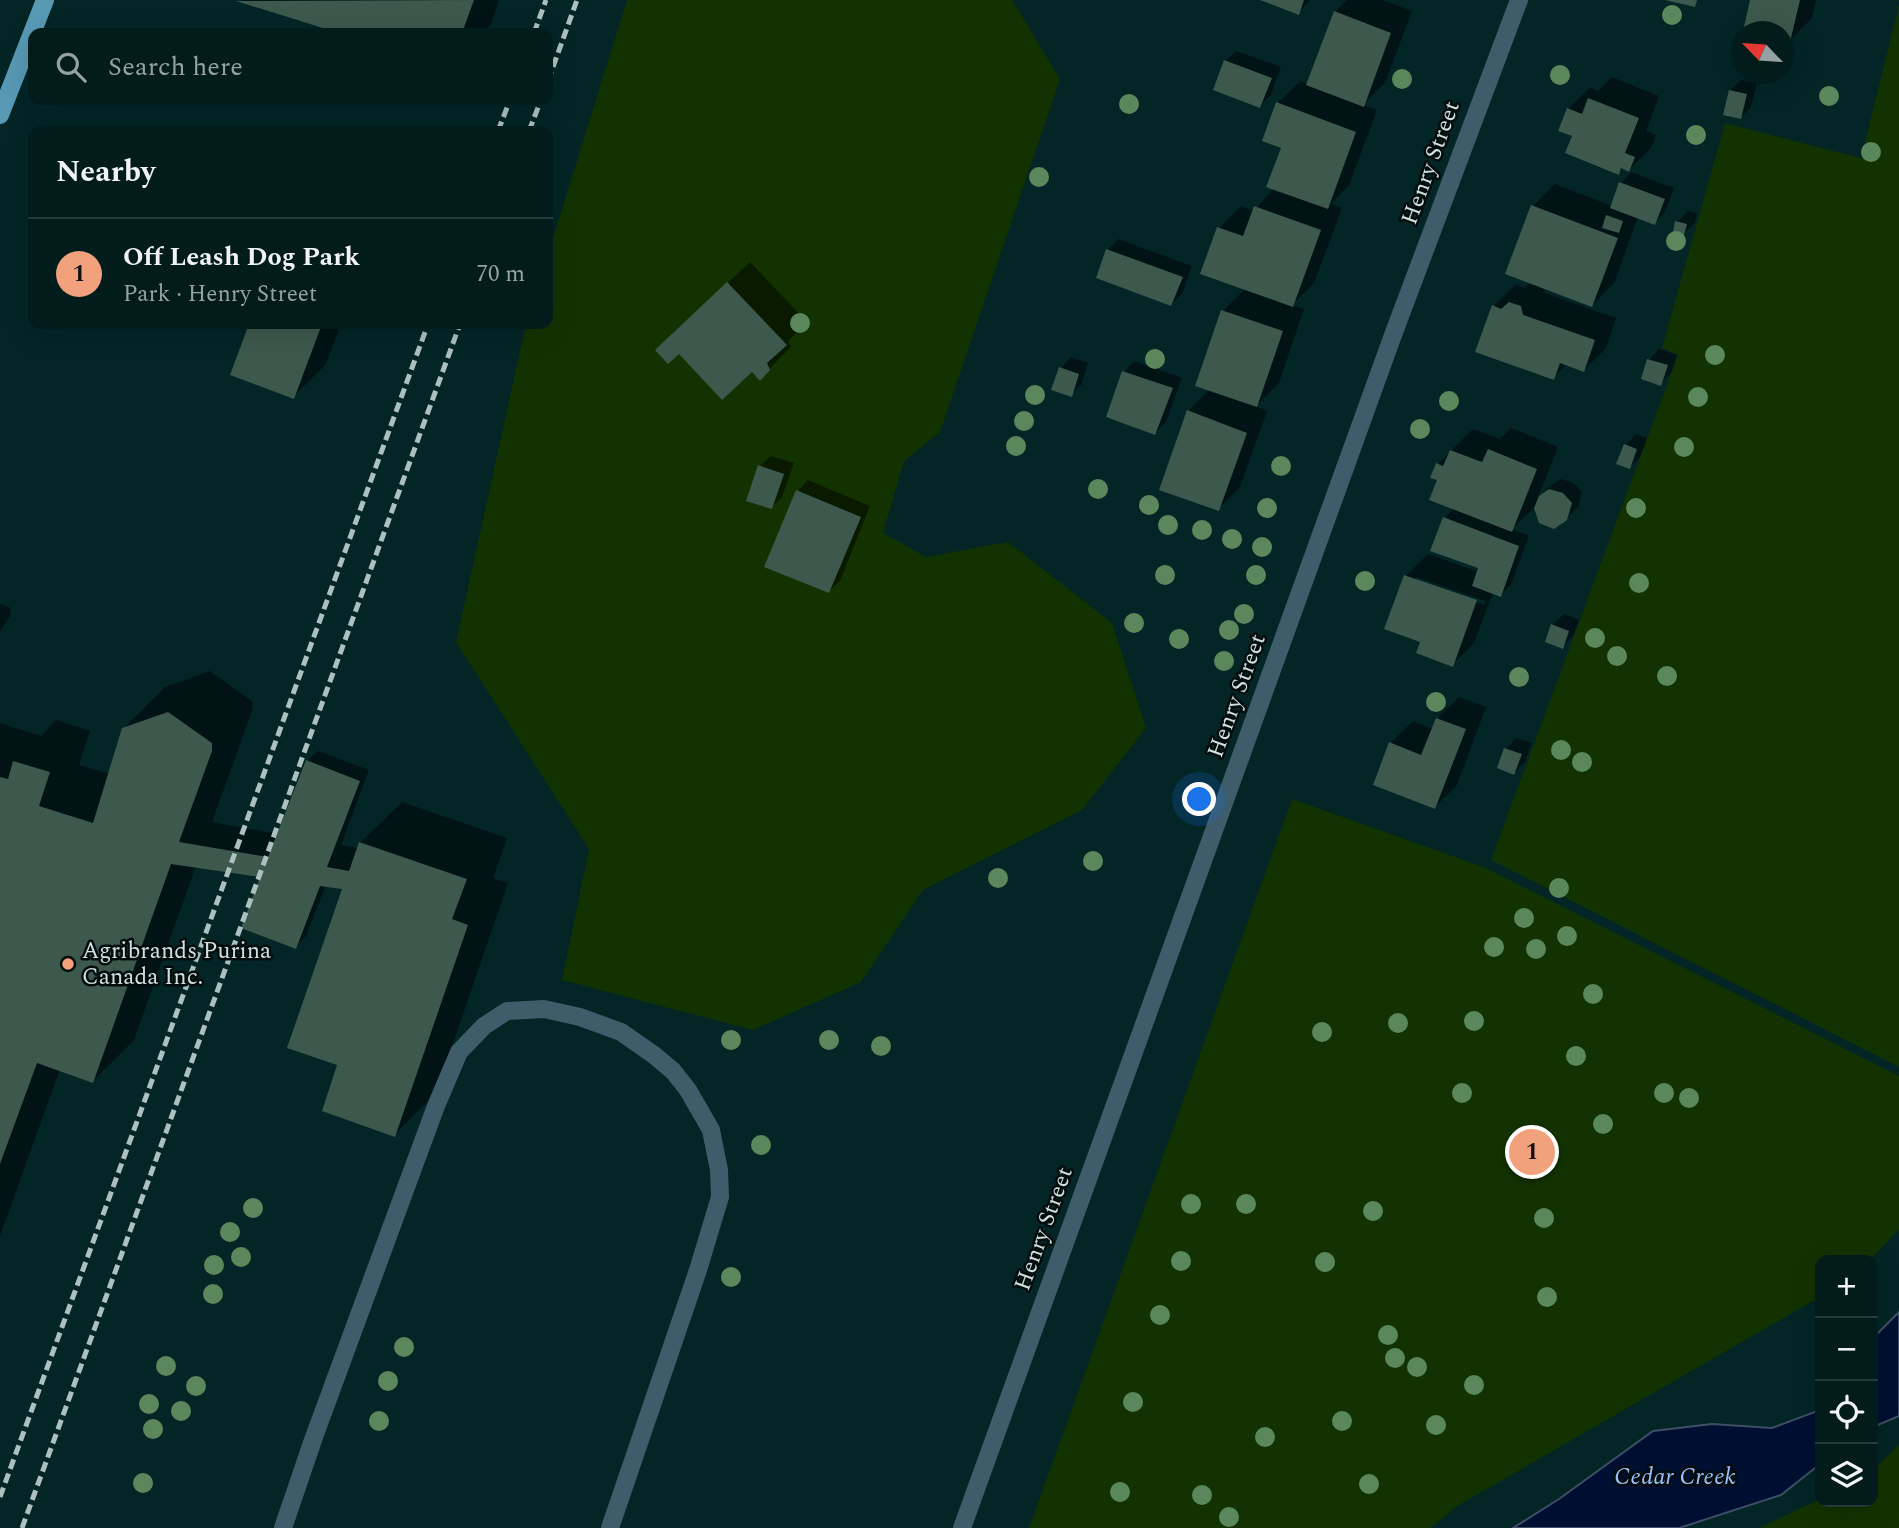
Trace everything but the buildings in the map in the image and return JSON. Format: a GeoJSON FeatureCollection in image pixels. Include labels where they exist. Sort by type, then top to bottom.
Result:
{"type":"FeatureCollection","features":[{"type":"Feature","properties":{"kind":"main road"},"geometry":{"type":"LineString","coordinates":[[34,28],[45,0]]}},
{"type":"Feature","properties":{"kind":"main road"},"geometry":{"type":"LineString","coordinates":[[0,115],[28,43]]}},
{"type":"Feature","properties":{"kind":"street","name":"Henry Street"},"geometry":{"type":"LineString","coordinates":[[962,1528],[1397,323],[1519,0]]}},
{"type":"Feature","properties":{"kind":"street"},"geometry":{"type":"LineString","coordinates":[[283,1528],[436,1106],[459,1052],[484,1026],[507,1011],[544,1009],[580,1017],[621,1032],[673,1071],[688,1090],[711,1130],[719,1170],[720,1197],[698,1270],[610,1528]]}},
{"type":"Feature","properties":{"kind":"green space"},"geometry":{"type":"Polygon","coordinates":[[[627,0],[1012,0],[1060,79],[940,432],[904,461],[883,533],[926,557],[1008,542],[1112,623],[1146,728],[1082,810],[923,890],[861,982],[753,1030],[562,980],[589,849],[456,642],[525,329],[553,329],[553,238],[627,0]]]}},
{"type":"Feature","properties":{"kind":"green space"},"geometry":{"type":"Polygon","coordinates":[[[1899,5],[1899,1067],[1491,860],[1678,355],[1662,348],[1725,123],[1861,158],[1899,5]]]}},
{"type":"Feature","properties":{"kind":"green space"},"geometry":{"type":"Polygon","coordinates":[[[1292,799],[1486,868],[1899,1076],[1899,1229],[1875,1255],[1815,1255],[1815,1300],[1459,1505],[1430,1528],[1029,1528],[1292,799]]]}},
{"type":"Feature","properties":{"kind":"green space"},"geometry":{"type":"Polygon","coordinates":[[[1899,1445],[1899,1528],[1759,1528],[1815,1501],[1815,1507],[1878,1507],[1878,1465],[1899,1445]]]}},
{"type":"Feature","properties":{"kind":"water"},"geometry":{"type":"Polygon","coordinates":[[[1899,1312],[1899,1416],[1878,1425],[1878,1381],[1878,1333],[1899,1312]]]}},
{"type":"Feature","properties":{"kind":"water","name":"Cedar Creek"},"geometry":{"type":"Polygon","coordinates":[[[1815,1412],[1815,1468],[1781,1495],[1679,1528],[1513,1528],[1559,1499],[1653,1431],[1712,1424],[1772,1428],[1815,1412]]]}},
{"type":"Feature","properties":{"kind":"railway"},"geometry":{"type":"LineString","coordinates":[[536,28],[546,0]]}},
{"type":"Feature","properties":{"kind":"railway"},"geometry":{"type":"LineString","coordinates":[[553,67],[577,0]]}},
{"type":"Feature","properties":{"kind":"railway"},"geometry":{"type":"LineString","coordinates":[[500,126],[508,105]]}},
{"type":"Feature","properties":{"kind":"railway"},"geometry":{"type":"LineString","coordinates":[[531,126],[539,105]]}},
{"type":"Feature","properties":{"kind":"railway"},"geometry":{"type":"LineString","coordinates":[[0,1497],[426,329]]}},
{"type":"Feature","properties":{"kind":"railway"},"geometry":{"type":"LineString","coordinates":[[22,1528],[458,329]]}},
{"type":"Feature","properties":{"kind":"place","name":"Agribrands Purina Canada Inc."},"geometry":{"type":"Point","coordinates":[68,964]}},
{"type":"Feature","properties":{"kind":"place","name":"Off Leash Dog Park"},"geometry":{"type":"Point","coordinates":[1532,1152]}}]}
